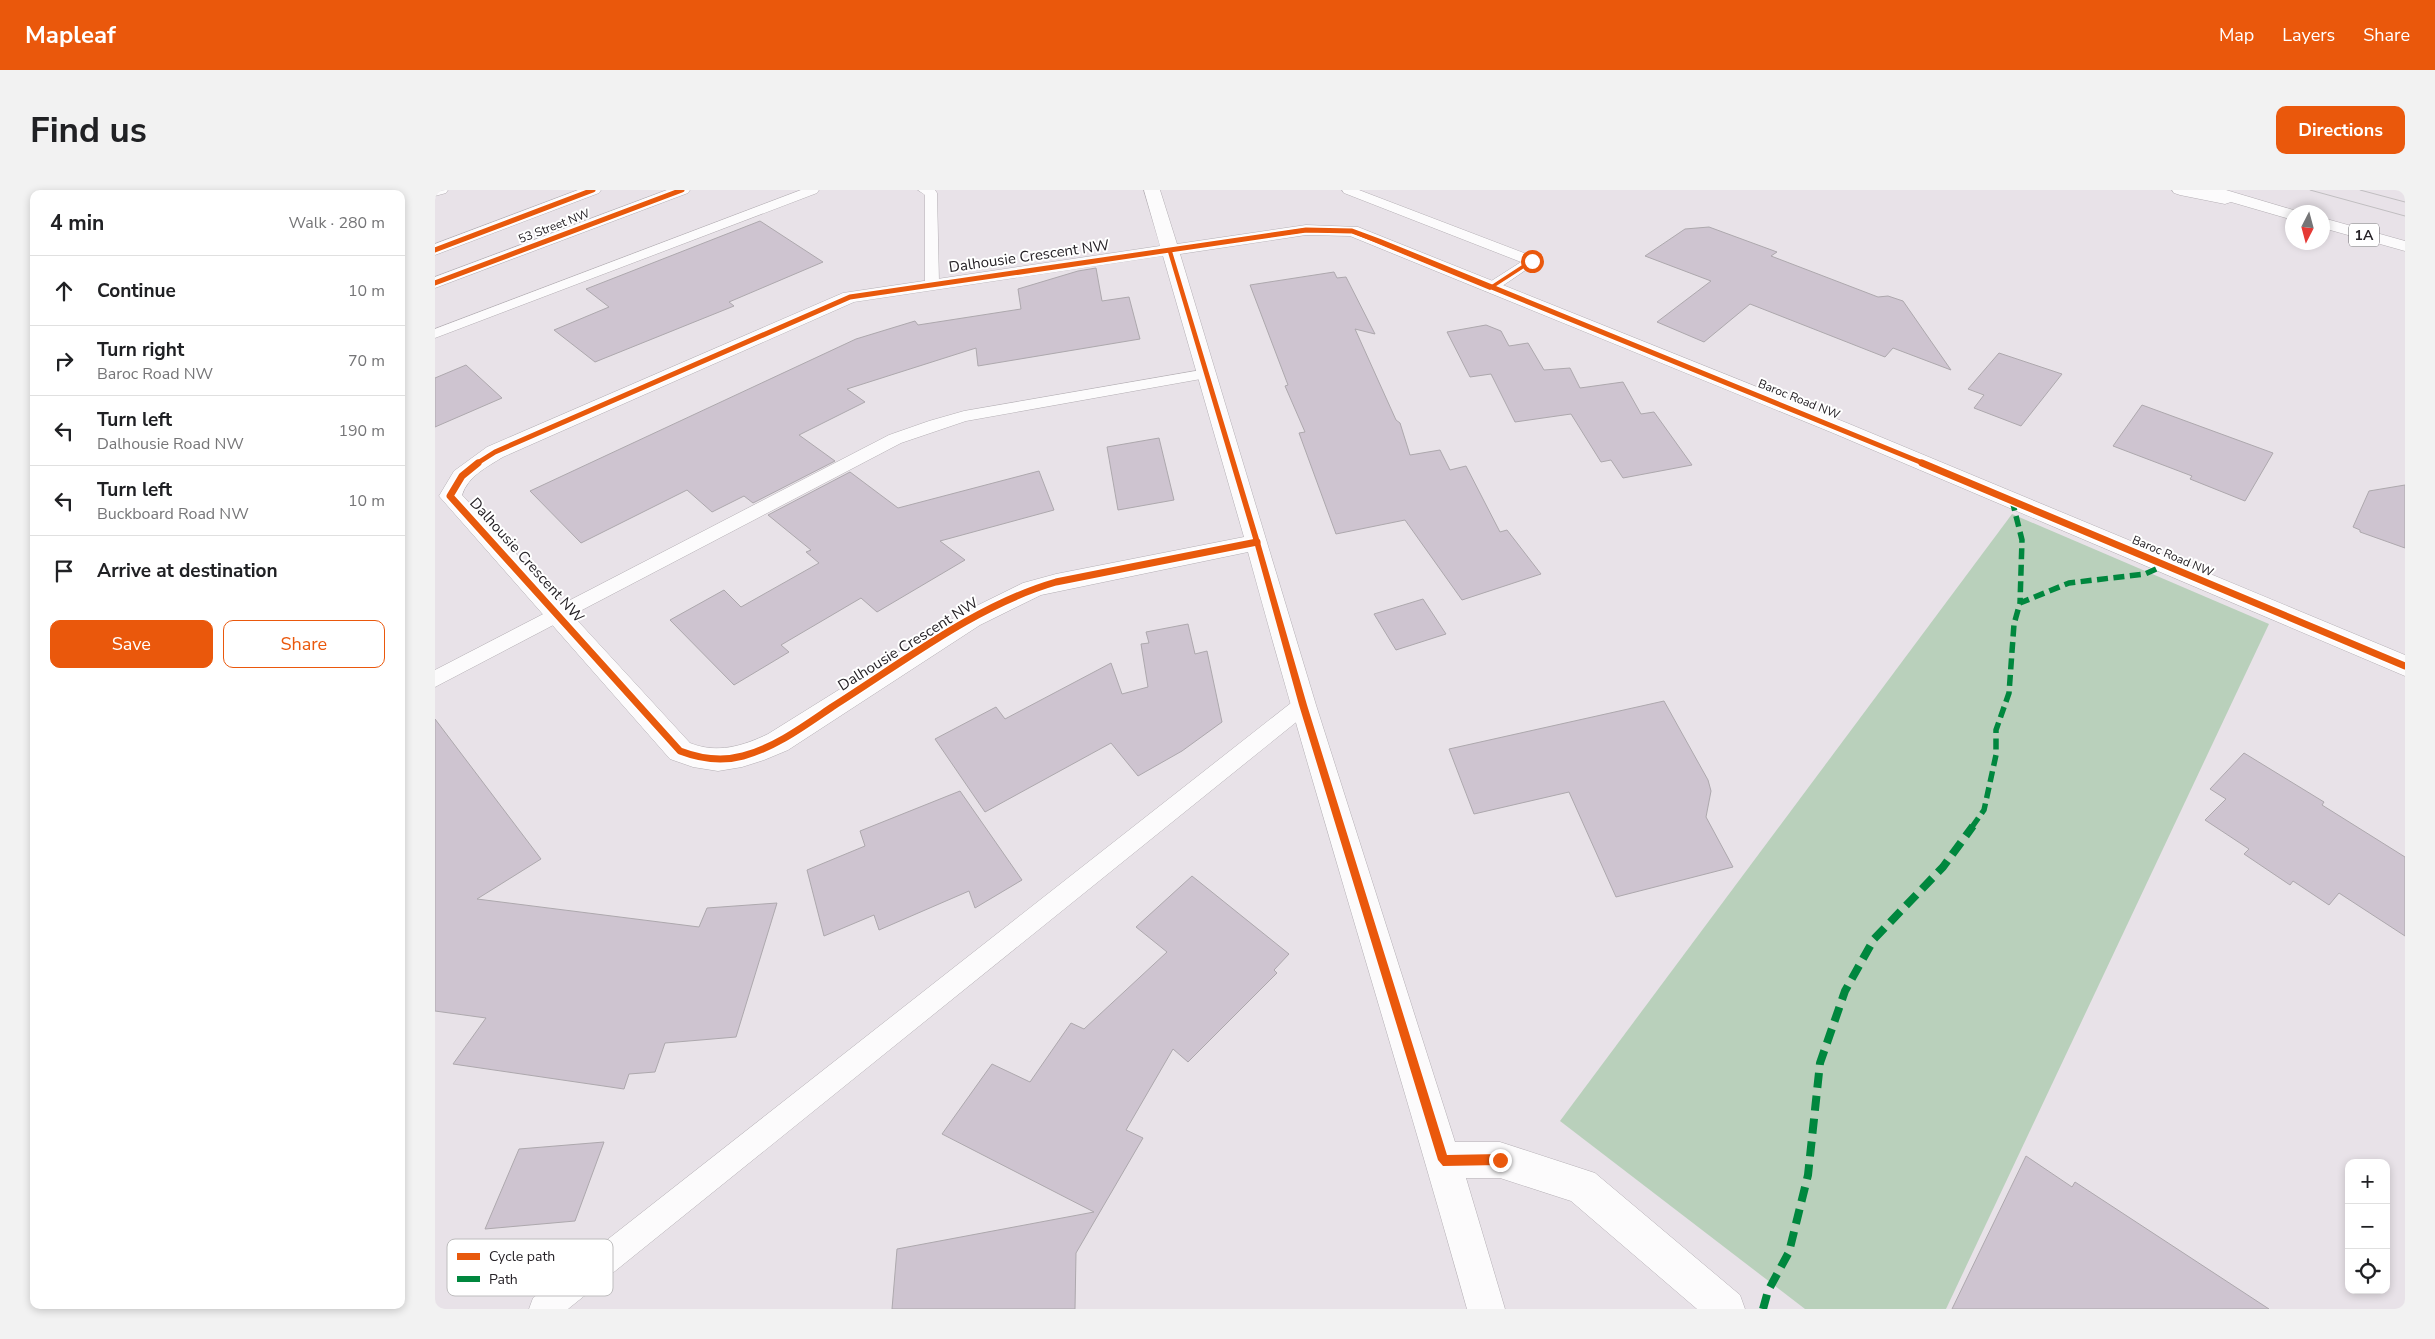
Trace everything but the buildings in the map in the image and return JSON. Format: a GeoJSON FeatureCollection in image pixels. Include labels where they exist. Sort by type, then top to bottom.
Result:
{"type":"FeatureCollection","features":[{"type":"Feature","properties":{"kind":"main road","name":"53 Street NW"},"geometry":{"type":"LineString","coordinates":[[435,250],[593,190]]}},
{"type":"Feature","properties":{"kind":"main road","name":"53 Street NW"},"geometry":{"type":"LineString","coordinates":[[435,283],[682,190]]}},
{"type":"Feature","properties":{"kind":"main road"},"geometry":{"type":"LineString","coordinates":[[1152,190],[1257,542],[1303,705],[1443,1160],[1486,1309]]}},
{"type":"Feature","properties":{"kind":"main road"},"geometry":{"type":"LineString","coordinates":[[2180,190],[2265,207]]}},
{"type":"Feature","properties":{"kind":"main road"},"geometry":{"type":"LineString","coordinates":[[2208,190],[2285,213]]}},
{"type":"Feature","properties":{"kind":"main road","name":"1A"},"geometry":{"type":"LineString","coordinates":[[2330,225],[2405,246]]}},
{"type":"Feature","properties":{"kind":"main road","name":"Baroc Road NW"},"geometry":{"type":"LineString","coordinates":[[1169,249],[1306,230],[1344,230],[1379,241],[1490,288],[1840,428],[2405,666]]}},
{"type":"Feature","properties":{"kind":"main road","name":"Dalhousie Crescent NW"},"geometry":{"type":"LineString","coordinates":[[1169,249],[850,297],[495,452],[473,466],[453,484],[450,496],[680,751],[693,758],[709,761],[732,760],[756,753],[778,742],[971,619],[1032,589],[1056,582],[1257,542]]}},
{"type":"Feature","properties":{"kind":"main road"},"geometry":{"type":"LineString","coordinates":[[1443,1160],[1500,1160],[1582,1186],[1726,1309]]}},
{"type":"Feature","properties":{"kind":"lane"},"geometry":{"type":"LineString","coordinates":[[435,192],[442,190]]}},
{"type":"Feature","properties":{"kind":"lane"},"geometry":{"type":"LineString","coordinates":[[435,334],[813,190]]}},
{"type":"Feature","properties":{"kind":"lane"},"geometry":{"type":"LineString","coordinates":[[924,190],[931,193],[933,283]]}},
{"type":"Feature","properties":{"kind":"lane"},"geometry":{"type":"LineString","coordinates":[[1348,190],[1532,261],[1490,288]]}},
{"type":"Feature","properties":{"kind":"lane"},"geometry":{"type":"LineString","coordinates":[[435,679],[895,439],[935,424],[964,416],[1207,374]]}},
{"type":"Feature","properties":{"kind":"lane"},"geometry":{"type":"LineString","coordinates":[[613,1254],[1303,705]]}},
{"type":"Feature","properties":{"kind":"lane"},"geometry":{"type":"LineString","coordinates":[[544,1309],[560,1296]]}},
{"type":"Feature","properties":{"kind":"green space"},"geometry":{"type":"Polygon","coordinates":[[[2012,514],[2269,624],[1946,1309],[1805,1309],[1560,1121],[2012,514]]]}},
{"type":"Feature","properties":{"kind":"tram line"},"geometry":{"type":"LineString","coordinates":[[2310,190],[2405,216]]}},
{"type":"Feature","properties":{"kind":"tram line"},"geometry":{"type":"LineString","coordinates":[[2360,190],[2405,202]]}},
{"type":"Feature","properties":{"kind":"marked path"},"geometry":{"type":"LineString","coordinates":[[2012,500],[2022,540],[2020,603]]}},
{"type":"Feature","properties":{"kind":"marked path"},"geometry":{"type":"LineString","coordinates":[[1763,1309],[1768,1291],[1789,1252],[1808,1175],[1820,1063],[1845,991],[1874,939],[1943,867],[1984,810],[1996,755],[1996,730],[2009,693],[2014,624],[2020,603],[2069,583],[2145,574],[2165,565]]}},
{"type":"Feature","properties":{"kind":"cycle path"},"geometry":{"type":"LineString","coordinates":[[435,250],[593,190]]}},
{"type":"Feature","properties":{"kind":"cycle path"},"geometry":{"type":"LineString","coordinates":[[435,283],[682,190]]}},
{"type":"Feature","properties":{"kind":"cycle path"},"geometry":{"type":"LineString","coordinates":[[1257,542],[1056,582],[1032,589],[971,619],[778,742],[754,753],[718,760],[705,759],[680,751],[450,496],[457,482],[468,470],[495,452],[850,297],[1306,230],[1352,231],[1840,428],[2405,666]]}},
{"type":"Feature","properties":{"kind":"route"},"geometry":{"type":"LineString","coordinates":[[1500,1160],[1443,1160],[1303,705],[1257,542],[1169,249],[1306,230],[1352,231],[1490,288],[1532,261]]}}]}
